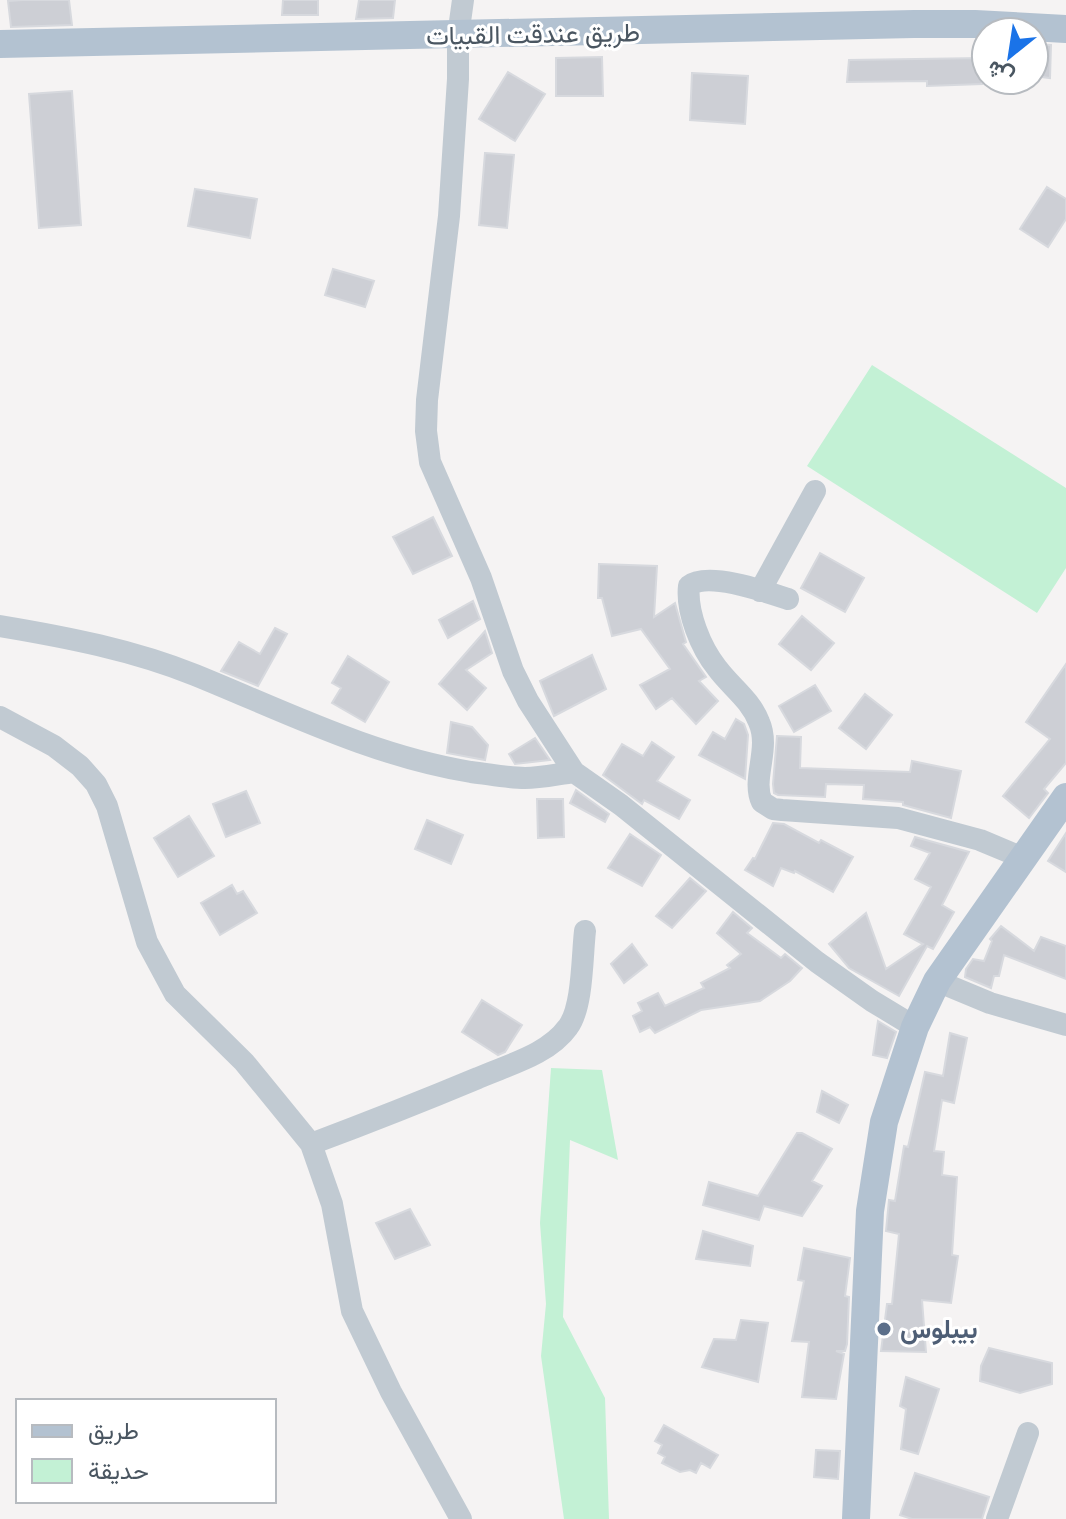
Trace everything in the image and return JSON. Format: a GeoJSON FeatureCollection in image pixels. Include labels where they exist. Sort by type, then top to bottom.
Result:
{"type":"FeatureCollection","features":[{"type":"Feature","properties":{"kind":"main road","name":"طريق عندقت القبيات"},"geometry":{"type":"LineString","coordinates":[[0,44],[914,24],[1066,29]]}},
{"type":"Feature","properties":{"kind":"main road"},"geometry":{"type":"LineString","coordinates":[[856,1519],[870,1211],[884,1122],[915,1027],[937,981],[1066,797]]}},
{"type":"Feature","properties":{"kind":"street"},"geometry":{"type":"LineString","coordinates":[[463,0],[458,36],[449,216],[427,400],[430,462],[481,578],[513,671],[528,701],[574,772],[621,805],[817,962],[915,1027]]}},
{"type":"Feature","properties":{"kind":"street"},"geometry":{"type":"LineString","coordinates":[[760,591],[815,491]]}},
{"type":"Feature","properties":{"kind":"street"},"geometry":{"type":"LineString","coordinates":[[788,599],[702,580],[689,586],[688,597],[708,655],[745,698],[761,725],[764,755],[759,790],[762,802],[773,809],[898,818],[980,840],[1023,858]]}},
{"type":"Feature","properties":{"kind":"street"},"geometry":{"type":"LineString","coordinates":[[0,626],[98,645],[151,660],[193,674],[310,725],[411,760],[506,777],[528,778],[574,772]]}},
{"type":"Feature","properties":{"kind":"street"},"geometry":{"type":"LineString","coordinates":[[0,717],[54,746],[80,766],[96,784],[107,806],[147,942],[175,994],[244,1062],[311,1144],[332,1204],[352,1311],[391,1392],[461,1519]]}},
{"type":"Feature","properties":{"kind":"street"},"geometry":{"type":"LineString","coordinates":[[311,1144],[516,1062],[559,1037],[570,1026],[575,1013],[585,931]]}},
{"type":"Feature","properties":{"kind":"street"},"geometry":{"type":"LineString","coordinates":[[937,981],[990,1003],[1066,1025]]}},
{"type":"Feature","properties":{"kind":"street"},"geometry":{"type":"LineString","coordinates":[[997,1519],[1028,1433]]}},
{"type":"Feature","properties":{"kind":"green space"},"geometry":{"type":"Polygon","coordinates":[[[872,365],[1066,488],[1066,568],[1037,613],[807,466],[872,365]]]}},
{"type":"Feature","properties":{"kind":"green space"},"geometry":{"type":"Polygon","coordinates":[[[551,1068],[602,1070],[618,1160],[570,1140],[563,1317],[605,1398],[609,1519],[564,1519],[541,1356],[546,1304],[540,1223],[551,1068]]]}},
{"type":"Feature","properties":{"kind":"building"},"geometry":{"type":"Polygon","coordinates":[[[69,0],[72,25],[11,27],[8,1],[69,0]]]}},
{"type":"Feature","properties":{"kind":"building"},"geometry":{"type":"Polygon","coordinates":[[[283,0],[318,0],[318,15],[282,15],[283,0]]]}},
{"type":"Feature","properties":{"kind":"building"},"geometry":{"type":"Polygon","coordinates":[[[359,0],[395,0],[393,18],[356,19],[359,0]]]}},
{"type":"Feature","properties":{"kind":"building"},"geometry":{"type":"Polygon","coordinates":[[[602,57],[603,96],[556,96],[556,58],[602,57]]]}},
{"type":"Feature","properties":{"kind":"building"},"geometry":{"type":"Polygon","coordinates":[[[970,58],[970,84],[927,86],[927,81],[847,82],[849,60],[970,58]]]}},
{"type":"Feature","properties":{"kind":"building"},"geometry":{"type":"Polygon","coordinates":[[[508,72],[545,94],[515,141],[479,119],[508,72]]]}},
{"type":"Feature","properties":{"kind":"building"},"geometry":{"type":"Polygon","coordinates":[[[692,73],[748,76],[745,124],[690,120],[692,73]]]}},
{"type":"Feature","properties":{"kind":"building"},"geometry":{"type":"Polygon","coordinates":[[[72,91],[81,225],[39,228],[29,94],[72,91]]]}},
{"type":"Feature","properties":{"kind":"building"},"geometry":{"type":"Polygon","coordinates":[[[485,153],[514,155],[507,228],[479,225],[485,153]]]}},
{"type":"Feature","properties":{"kind":"building"},"geometry":{"type":"Polygon","coordinates":[[[1047,187],[1066,199],[1066,219],[1048,247],[1020,229],[1047,187]]]}},
{"type":"Feature","properties":{"kind":"building"},"geometry":{"type":"Polygon","coordinates":[[[195,189],[257,199],[250,238],[188,226],[195,189]]]}},
{"type":"Feature","properties":{"kind":"building"},"geometry":{"type":"Polygon","coordinates":[[[333,269],[374,281],[365,307],[325,295],[333,269]]]}},
{"type":"Feature","properties":{"kind":"building"},"geometry":{"type":"Polygon","coordinates":[[[433,517],[452,556],[413,574],[393,537],[433,517]]]}},
{"type":"Feature","properties":{"kind":"building"},"geometry":{"type":"Polygon","coordinates":[[[820,553],[864,578],[845,612],[801,588],[820,553]]]}},
{"type":"Feature","properties":{"kind":"building"},"geometry":{"type":"Polygon","coordinates":[[[599,564],[657,566],[654,617],[675,603],[686,642],[683,644],[706,677],[699,681],[718,701],[696,724],[672,698],[656,709],[640,685],[670,669],[641,629],[612,636],[602,598],[598,598],[599,564]]]}},
{"type":"Feature","properties":{"kind":"building"},"geometry":{"type":"Polygon","coordinates":[[[473,601],[480,619],[448,638],[439,620],[473,601]]]}},
{"type":"Feature","properties":{"kind":"building"},"geometry":{"type":"Polygon","coordinates":[[[802,616],[834,643],[811,670],[779,644],[802,616]]]}},
{"type":"Feature","properties":{"kind":"building"},"geometry":{"type":"Polygon","coordinates":[[[275,628],[287,634],[258,686],[221,671],[239,642],[260,654],[275,628]]]}},
{"type":"Feature","properties":{"kind":"building"},"geometry":{"type":"Polygon","coordinates":[[[485,631],[492,653],[466,670],[486,688],[467,710],[439,684],[485,631]]]}},
{"type":"Feature","properties":{"kind":"building"},"geometry":{"type":"Polygon","coordinates":[[[592,655],[606,689],[554,716],[540,681],[592,655]]]}},
{"type":"Feature","properties":{"kind":"building"},"geometry":{"type":"Polygon","coordinates":[[[348,656],[389,682],[365,722],[332,703],[341,688],[332,683],[348,656]]]}},
{"type":"Feature","properties":{"kind":"building"},"geometry":{"type":"Polygon","coordinates":[[[1066,664],[1066,763],[1044,789],[1048,793],[1029,818],[1003,796],[1050,739],[1026,722],[1066,664]]]}},
{"type":"Feature","properties":{"kind":"building"},"geometry":{"type":"Polygon","coordinates":[[[815,685],[831,711],[794,732],[779,706],[815,685]]]}},
{"type":"Feature","properties":{"kind":"building"},"geometry":{"type":"Polygon","coordinates":[[[865,694],[892,715],[866,749],[839,728],[865,694]]]}},
{"type":"Feature","properties":{"kind":"building"},"geometry":{"type":"Polygon","coordinates":[[[736,719],[744,724],[748,735],[745,779],[699,755],[713,732],[725,739],[736,719]]]}},
{"type":"Feature","properties":{"kind":"building"},"geometry":{"type":"Polygon","coordinates":[[[451,722],[472,727],[488,745],[485,760],[447,753],[451,722]]]}},
{"type":"Feature","properties":{"kind":"building"},"geometry":{"type":"Polygon","coordinates":[[[777,736],[801,737],[800,768],[910,772],[912,761],[961,771],[951,818],[903,805],[903,802],[863,799],[864,785],[826,784],[825,797],[778,795],[774,793],[773,784],[777,736]]]}},
{"type":"Feature","properties":{"kind":"building"},"geometry":{"type":"Polygon","coordinates":[[[535,738],[550,760],[515,764],[509,754],[535,738]]]}},
{"type":"Feature","properties":{"kind":"building"},"geometry":{"type":"Polygon","coordinates":[[[652,742],[674,757],[657,781],[690,800],[679,819],[644,800],[642,804],[603,775],[622,744],[643,756],[652,742]]]}},
{"type":"Feature","properties":{"kind":"building"},"geometry":{"type":"Polygon","coordinates":[[[576,790],[609,814],[605,822],[570,803],[576,790]]]}},
{"type":"Feature","properties":{"kind":"building"},"geometry":{"type":"Polygon","coordinates":[[[246,791],[260,823],[226,837],[213,804],[246,791]]]}},
{"type":"Feature","properties":{"kind":"building"},"geometry":{"type":"Polygon","coordinates":[[[537,799],[563,799],[564,837],[538,838],[537,799]]]}},
{"type":"Feature","properties":{"kind":"building"},"geometry":{"type":"Polygon","coordinates":[[[189,816],[214,856],[178,877],[154,838],[189,816]]]}},
{"type":"Feature","properties":{"kind":"building"},"geometry":{"type":"Polygon","coordinates":[[[427,820],[463,835],[451,864],[415,849],[427,820]]]}},
{"type":"Feature","properties":{"kind":"building"},"geometry":{"type":"Polygon","coordinates":[[[773,823],[784,824],[853,857],[833,892],[795,871],[781,868],[773,886],[745,870],[755,859],[773,823]]]}},
{"type":"Feature","properties":{"kind":"building"},"geometry":{"type":"Polygon","coordinates":[[[1066,833],[1066,872],[1048,861],[1066,833]]]}},
{"type":"Feature","properties":{"kind":"building"},"geometry":{"type":"Polygon","coordinates":[[[630,834],[661,855],[642,886],[608,868],[630,834]]]}},
{"type":"Feature","properties":{"kind":"building"},"geometry":{"type":"Polygon","coordinates":[[[915,837],[969,852],[942,905],[954,912],[933,949],[927,946],[899,996],[849,968],[829,944],[866,913],[886,969],[923,944],[904,934],[931,887],[915,879],[930,853],[911,846],[915,837]]]}},
{"type":"Feature","properties":{"kind":"building"},"geometry":{"type":"Polygon","coordinates":[[[690,878],[706,891],[672,928],[656,916],[690,878]]]}},
{"type":"Feature","properties":{"kind":"building"},"geometry":{"type":"Polygon","coordinates":[[[232,885],[237,894],[243,891],[257,913],[220,935],[201,903],[232,885]]]}},
{"type":"Feature","properties":{"kind":"building"},"geometry":{"type":"Polygon","coordinates":[[[733,912],[752,928],[747,933],[781,958],[785,954],[802,968],[790,981],[760,1001],[701,1010],[655,1033],[650,1027],[640,1032],[633,1016],[642,1011],[638,1003],[658,993],[665,1006],[704,988],[701,983],[730,968],[727,965],[741,954],[717,933],[733,912]]]}},
{"type":"Feature","properties":{"kind":"building"},"geometry":{"type":"Polygon","coordinates":[[[1001,926],[1034,951],[1041,937],[1066,946],[1066,979],[1004,955],[999,976],[994,976],[991,988],[965,977],[973,959],[984,961],[992,941],[990,939],[1001,926]]]}},
{"type":"Feature","properties":{"kind":"building"},"geometry":{"type":"Polygon","coordinates":[[[632,944],[647,965],[624,983],[611,964],[632,944]]]}},
{"type":"Feature","properties":{"kind":"building"},"geometry":{"type":"Polygon","coordinates":[[[482,1000],[522,1025],[505,1052],[498,1055],[462,1032],[482,1000]]]}},
{"type":"Feature","properties":{"kind":"building"},"geometry":{"type":"Polygon","coordinates":[[[878,1021],[896,1032],[887,1058],[873,1055],[878,1021]]]}},
{"type":"Feature","properties":{"kind":"building"},"geometry":{"type":"Polygon","coordinates":[[[950,1033],[967,1038],[954,1103],[942,1100],[934,1151],[944,1152],[942,1175],[957,1177],[952,1255],[958,1256],[951,1303],[922,1300],[926,1352],[881,1351],[887,1304],[892,1304],[899,1234],[886,1231],[889,1200],[895,1201],[904,1146],[908,1147],[925,1072],[943,1076],[950,1033]]]}},
{"type":"Feature","properties":{"kind":"building"},"geometry":{"type":"Polygon","coordinates":[[[822,1091],[848,1105],[839,1123],[817,1112],[822,1091]]]}},
{"type":"Feature","properties":{"kind":"building"},"geometry":{"type":"Polygon","coordinates":[[[797,1133],[832,1149],[812,1181],[822,1186],[802,1216],[764,1206],[759,1220],[703,1205],[709,1182],[758,1196],[797,1133]]]}},
{"type":"Feature","properties":{"kind":"building"},"geometry":{"type":"Polygon","coordinates":[[[410,1209],[430,1245],[395,1259],[376,1223],[410,1209]]]}},
{"type":"Feature","properties":{"kind":"building"},"geometry":{"type":"Polygon","coordinates":[[[703,1231],[753,1246],[750,1266],[696,1259],[703,1231]]]}},
{"type":"Feature","properties":{"kind":"building"},"geometry":{"type":"Polygon","coordinates":[[[804,1248],[850,1258],[845,1296],[849,1297],[847,1344],[845,1351],[836,1351],[844,1354],[836,1399],[802,1397],[809,1342],[792,1341],[804,1281],[798,1280],[804,1248]]]}},
{"type":"Feature","properties":{"kind":"building"},"geometry":{"type":"Polygon","coordinates":[[[741,1320],[768,1323],[758,1382],[702,1367],[714,1339],[736,1340],[741,1320]]]}},
{"type":"Feature","properties":{"kind":"building"},"geometry":{"type":"Polygon","coordinates":[[[989,1348],[1052,1363],[1052,1384],[1020,1393],[980,1381],[981,1366],[989,1348]]]}},
{"type":"Feature","properties":{"kind":"building"},"geometry":{"type":"Polygon","coordinates":[[[906,1377],[939,1389],[918,1454],[901,1449],[906,1409],[900,1406],[906,1377]]]}},
{"type":"Feature","properties":{"kind":"building"},"geometry":{"type":"Polygon","coordinates":[[[664,1425],[718,1455],[710,1468],[701,1463],[696,1473],[690,1470],[680,1472],[662,1463],[665,1457],[658,1453],[662,1445],[655,1441],[664,1425]]]}},
{"type":"Feature","properties":{"kind":"building"},"geometry":{"type":"Polygon","coordinates":[[[816,1450],[840,1451],[838,1479],[814,1477],[816,1450]]]}},
{"type":"Feature","properties":{"kind":"building"},"geometry":{"type":"Polygon","coordinates":[[[915,1473],[989,1497],[982,1519],[912,1519],[900,1515],[915,1473]]]}},
{"type":"Feature","properties":{"kind":"place","name":"بيبلوس"},"geometry":{"type":"Point","coordinates":[884,1329]}}]}
